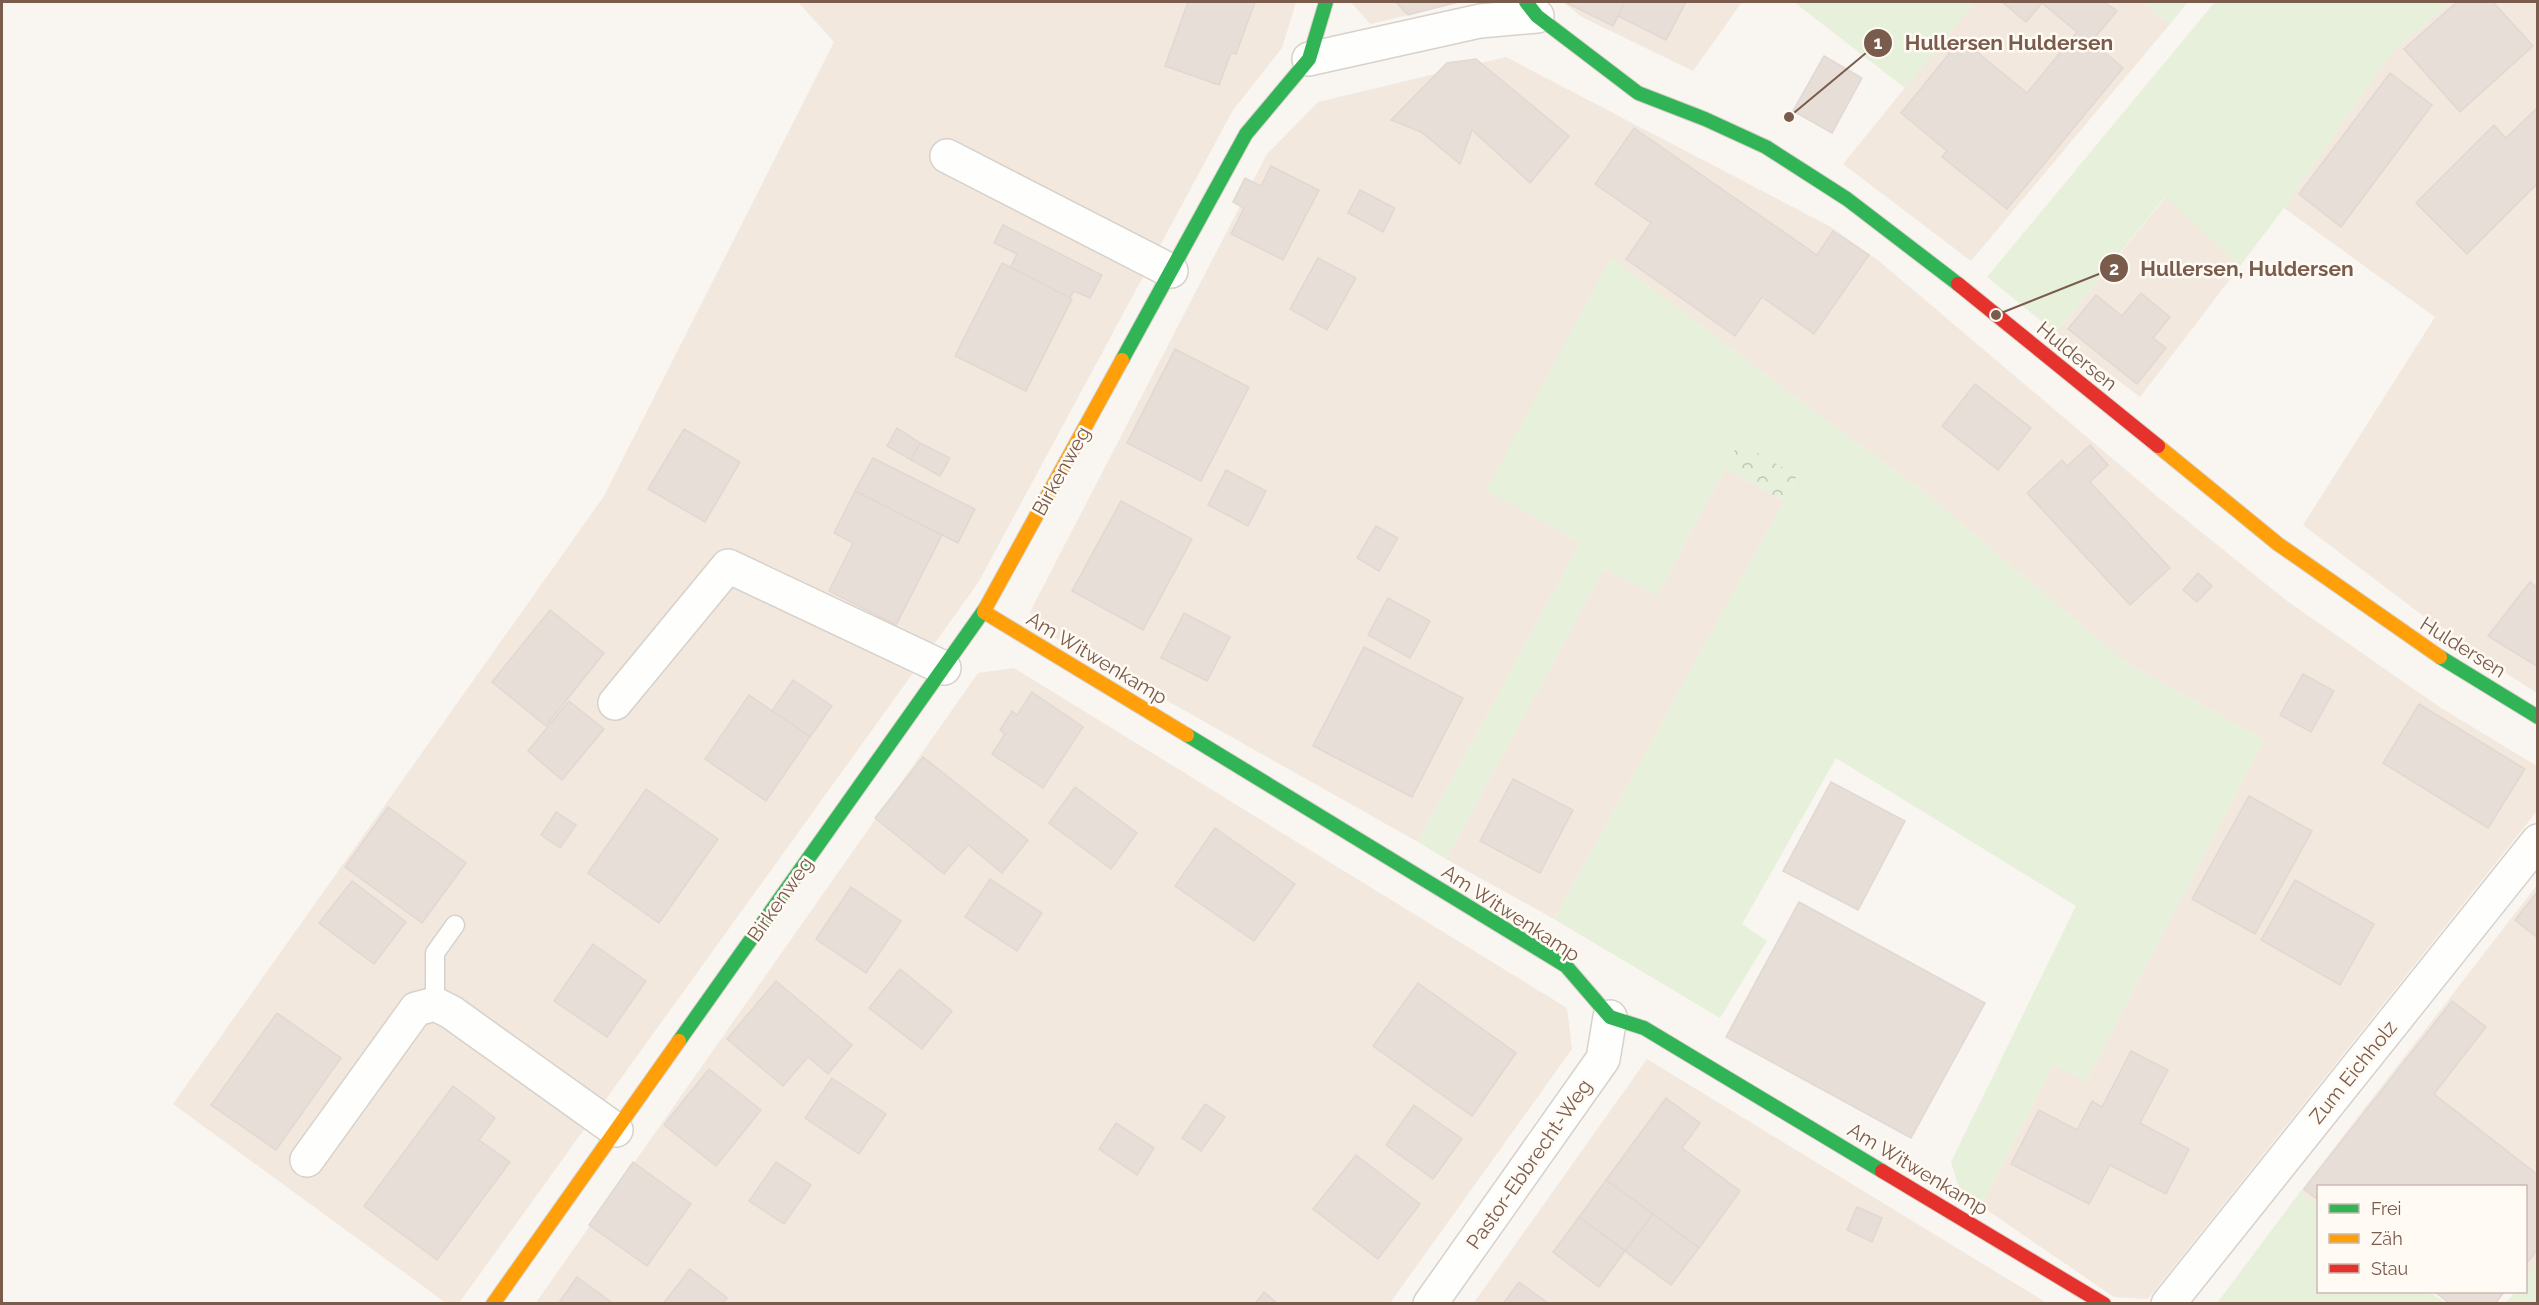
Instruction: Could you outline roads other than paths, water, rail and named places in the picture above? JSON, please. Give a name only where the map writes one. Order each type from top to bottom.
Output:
[{"type":"street","name":"Birkenweg","points":[[494,1304],[984,612],[1246,134],[1309,59],[1326,2]]},
{"type":"street","points":[[1309,59],[1532,9]]},
{"type":"street","name":"Huldersen","points":[[1532,9],[1638,93],[1705,119],[1766,147],[1847,199],[1964,288],[2278,544],[2420,645],[2538,717]]},
{"type":"street","points":[[947,156],[1171,271]]},
{"type":"street","points":[[615,703],[728,566],[944,668]]},
{"type":"street","name":"Am Witwenkamp","points":[[984,612],[1566,966],[1610,1017],[1644,1028],[2104,1304]]},
{"type":"street","name":"Zum Eichholz","points":[[2168,1304],[2538,841]]},
{"type":"street","points":[[307,1160],[416,1009],[435,1004],[451,1012],[616,1130]]},
{"type":"street","name":"Pastor-Ebbrecht-Weg","points":[[1430,1304],[1603,1059],[1610,1017]]},
{"type":"lane","points":[[435,1004],[435,953],[455,925]]},
{"type":"place","name":"Hullersen Huldersen","points":[[1789,117]]},
{"type":"place","name":"Hullersen, Huldersen","points":[[1996,315]]}]
